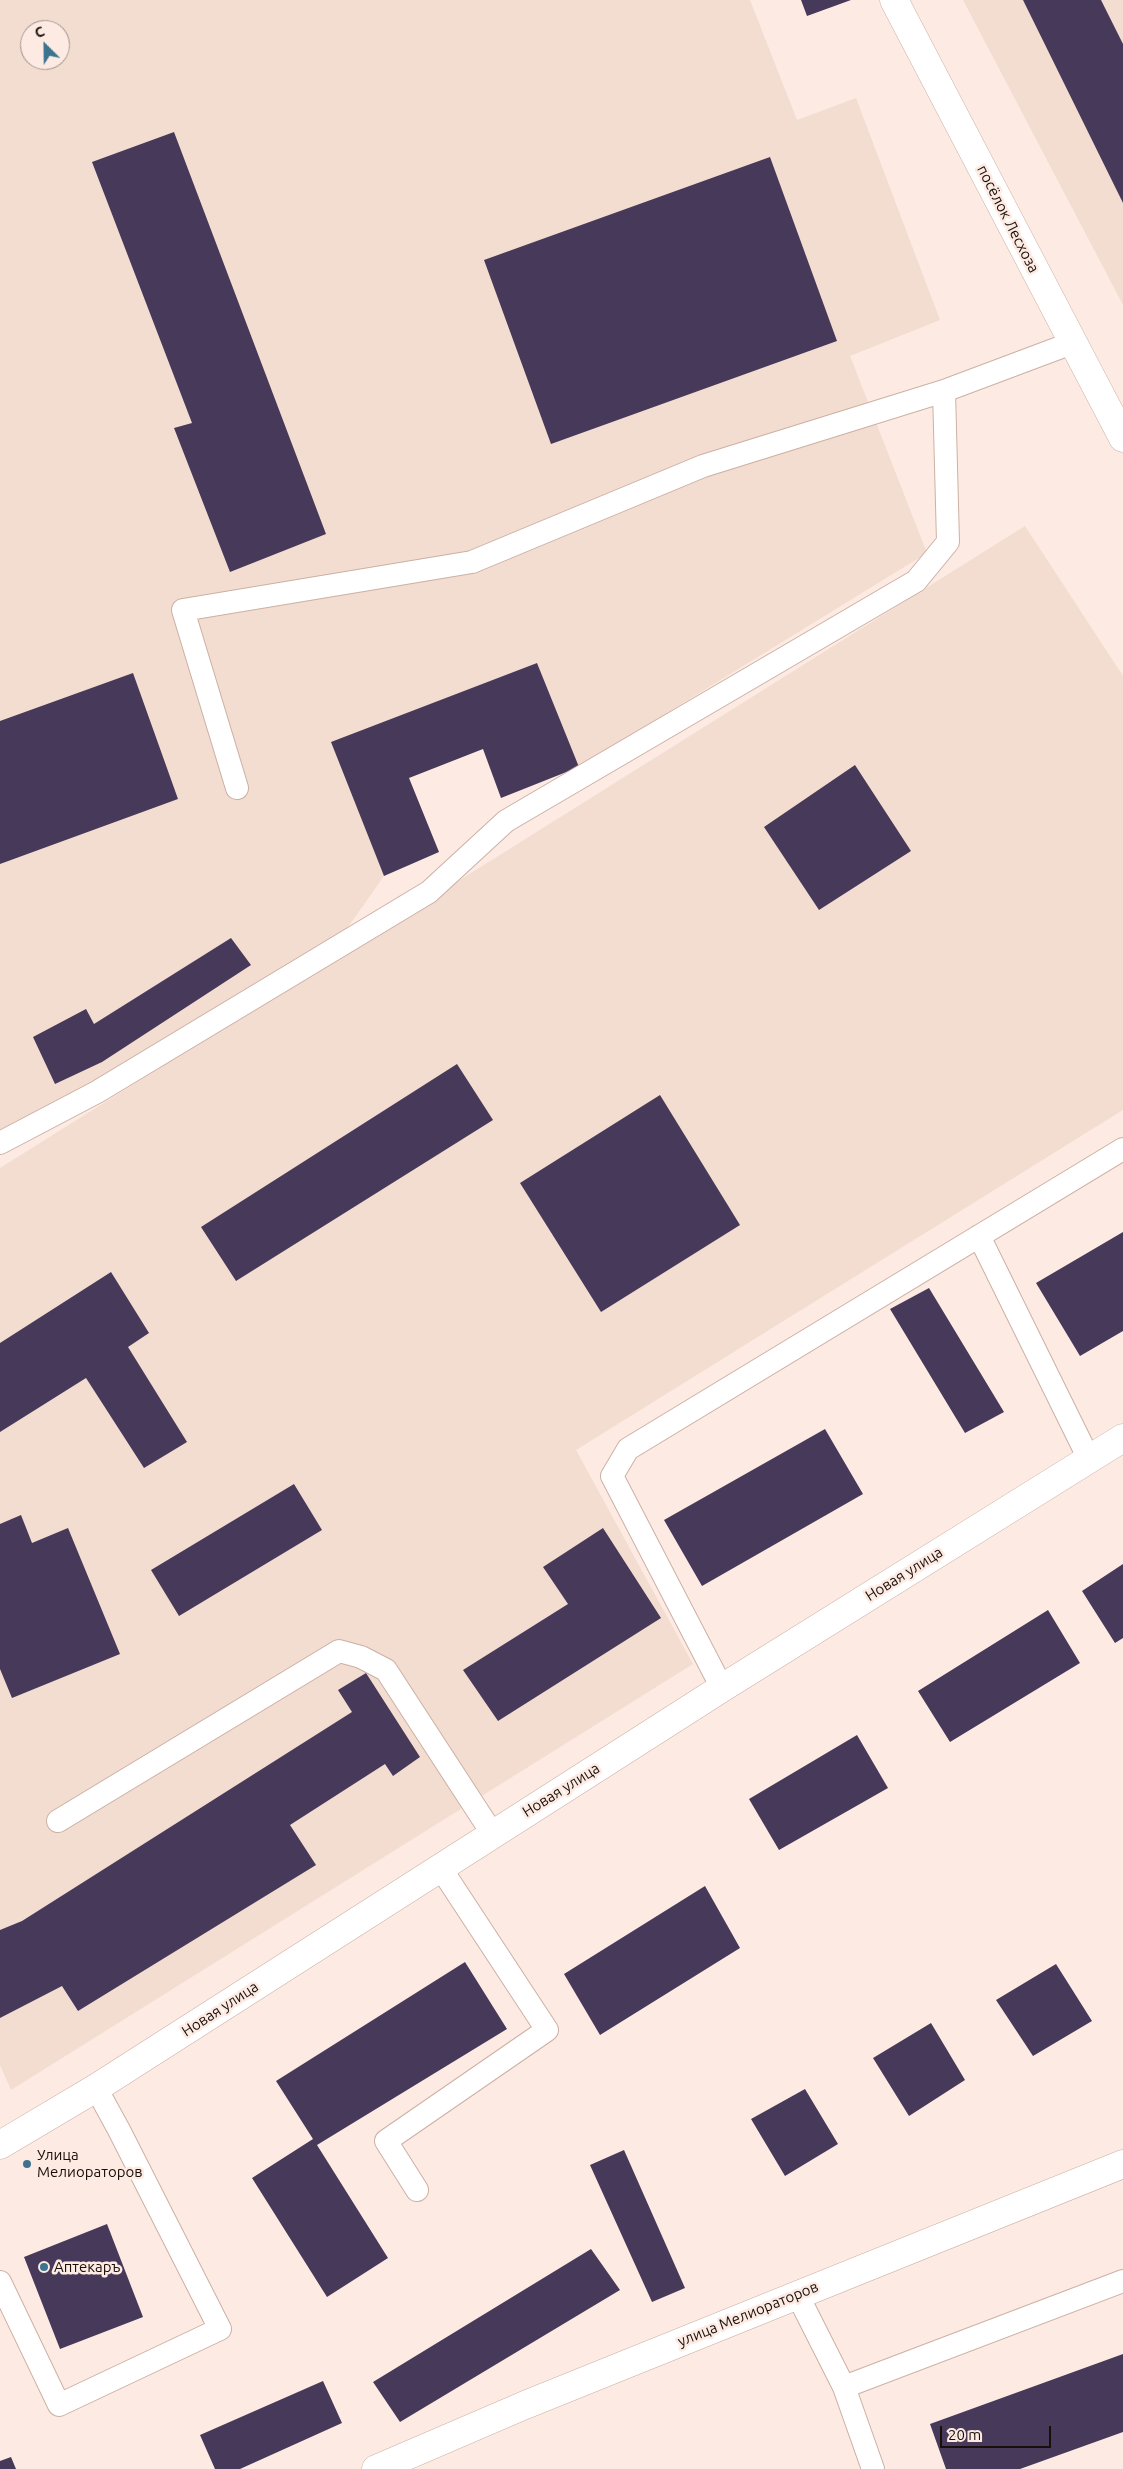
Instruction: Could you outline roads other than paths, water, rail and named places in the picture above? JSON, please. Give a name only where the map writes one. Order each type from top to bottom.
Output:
[{"type":"street","name":"посёлок Лесхоза","points":[[894,0],[1123,438]]},
{"type":"street","name":"Новая улица","points":[[0,2145],[96,2088],[492,1833],[1123,1438]]},
{"type":"street","name":"улица Мелиораторов","points":[[376,2469],[525,2405],[1123,2164]]},
{"type":"lane","points":[[237,788],[183,610],[472,562],[704,466],[944,390],[1072,343]]},
{"type":"lane","points":[[0,1143],[97,1092],[429,892],[506,821],[916,581],[948,542],[944,390]]},
{"type":"lane","points":[[722,1688],[612,1476],[628,1449],[1123,1149]]},
{"type":"lane","points":[[979,1236],[1089,1459]]},
{"type":"lane","points":[[58,1822],[339,1651],[361,1656],[386,1670],[492,1833]]},
{"type":"lane","points":[[417,2190],[386,2142],[547,2030],[440,1867]]},
{"type":"lane","points":[[0,2282],[59,2406],[220,2329],[96,2088]]},
{"type":"lane","points":[[844,2387],[1123,2281]]},
{"type":"lane","points":[[797,2294],[844,2387],[873,2469]]},
{"type":"place","name":"Улица Мелиораторов","points":[[27,2164]]},
{"type":"place","name":"Аптекаръ","points":[[44,2267]]}]
